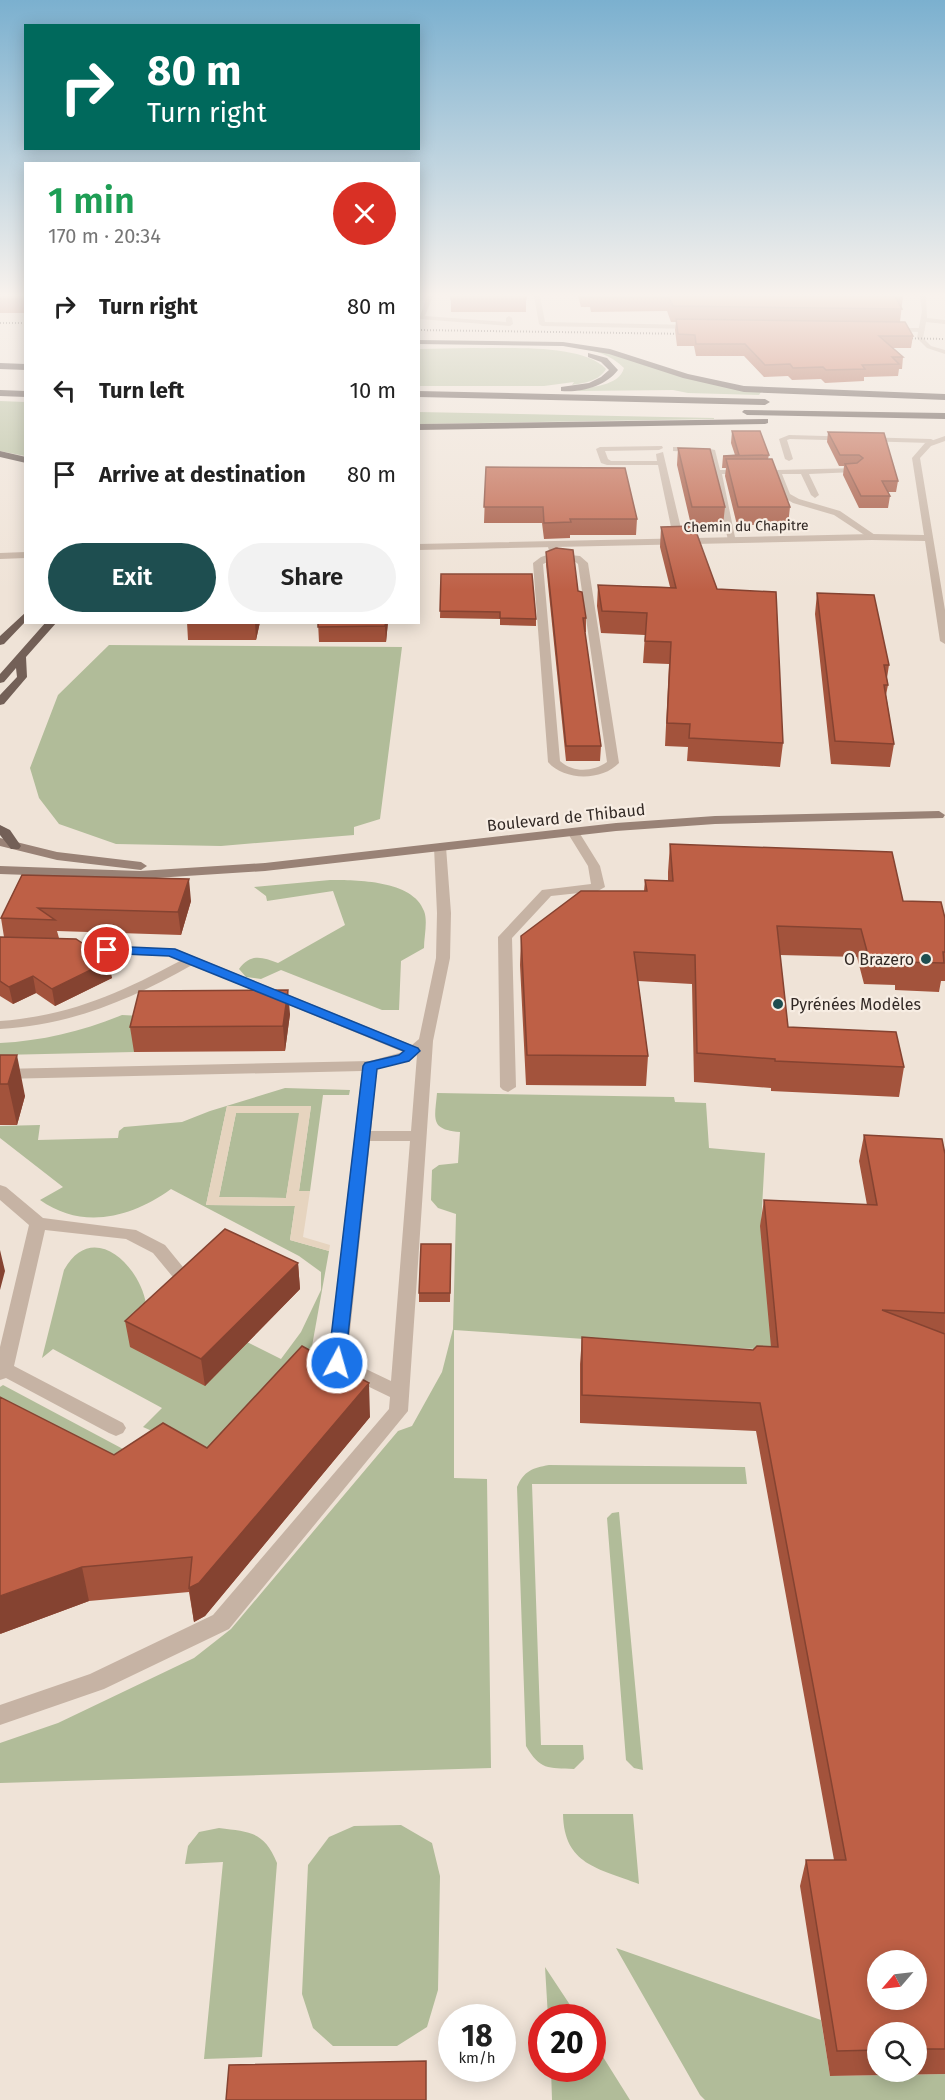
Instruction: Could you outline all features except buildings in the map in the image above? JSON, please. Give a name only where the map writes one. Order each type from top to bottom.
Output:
[{"type":"highway","points":[[420,394],[772,402]]},
{"type":"highway","points":[[452,395],[457,394]]},
{"type":"highway","points":[[870,394],[945,397]]},
{"type":"highway","points":[[829,403],[945,405]]},
{"type":"highway","points":[[641,410],[945,416]]},
{"type":"highway","points":[[420,427],[800,421],[945,422]]},
{"type":"highway","points":[[0,454],[24,460]]},
{"type":"main road","points":[[0,642],[24,617]]},
{"type":"main road","points":[[0,680],[50,624]]},
{"type":"main road","points":[[0,702],[21,677],[21,657]]},
{"type":"main road","points":[[0,829],[6,833],[15,846]]},
{"type":"street","points":[[789,459],[783,439],[789,437],[931,441],[945,438]]},
{"type":"street","points":[[931,441],[922,447],[916,458],[945,641]]},
{"type":"street","points":[[662,463],[610,463],[604,461],[600,449],[658,444],[680,542]]},
{"type":"street","points":[[676,449],[712,452],[733,540]]},
{"type":"street","points":[[765,472],[855,470]]},
{"type":"street","points":[[804,471],[816,495]]},
{"type":"street","points":[[718,472],[753,472]]},
{"type":"street","points":[[777,472],[786,495],[796,501],[837,513],[872,537]]},
{"type":"street","name":"Chemin du Chapitre","points":[[420,547],[872,537],[930,538]]},
{"type":"street","points":[[553,544],[555,556]]},
{"type":"street","points":[[0,556],[24,555]]},
{"type":"street","points":[[555,556],[577,558],[583,563],[613,763],[597,772],[567,771],[554,762],[538,563],[544,558],[555,556]]},
{"type":"street","name":"Boulevard de Thibaud","points":[[0,870],[141,875],[265,867],[573,832],[715,820],[943,814]]},
{"type":"street","points":[[508,1087],[505,937],[547,893],[598,887],[594,866],[573,832]]},
{"type":"street","name":"Boulevard de Thibaud","points":[[0,842],[57,856],[197,871]]},
{"type":"street","points":[[0,1715],[96,1682],[220,1622],[398,1412],[419,1136],[420,1046],[443,958],[444,913],[440,848]]},
{"type":"street","points":[[57,948],[171,952],[420,1046]]},
{"type":"street","points":[[0,1025],[27,1025],[82,1013],[133,993],[191,960]]},
{"type":"street","points":[[0,1074],[370,1066],[404,1058],[420,1046]]},
{"type":"street","points":[[370,1066],[337,1363],[400,1394]]},
{"type":"street","points":[[362,1136],[419,1136]]},
{"type":"street","points":[[0,1191],[38,1223],[130,1234],[159,1249],[178,1272]]},
{"type":"street","points":[[38,1223],[2,1371],[116,1428]]},
{"type":"green space","points":[[0,401],[24,402],[24,456],[0,451]]},
{"type":"green space","points":[[420,412],[714,418],[420,424]]},
{"type":"green space","points":[[109,645],[402,647],[380,819],[354,827],[354,835],[221,846],[116,844],[59,824],[39,798],[30,768],[58,695]]},
{"type":"green space","points":[[354,880],[396,888],[408,893],[418,901],[424,911],[426,924],[424,948],[401,961],[399,1010],[382,1010],[281,970],[261,979],[246,977],[239,969],[252,958],[267,959],[278,963],[345,925],[333,891],[267,901],[266,896],[254,887]]},
{"type":"green space","points":[[122,1015],[142,1016],[134,1052],[0,1055],[0,1043],[62,1034]]},
{"type":"green space","points":[[285,1088],[350,1090],[349,1095],[323,1095],[310,1191],[299,1191],[311,1106],[227,1106],[206,1205],[295,1206],[290,1240],[329,1251],[309,1363],[218,1469],[124,1474],[0,1409],[0,1387],[3,1385],[123,1449],[170,1439],[143,1427],[162,1408],[53,1349],[42,1358],[64,1270],[75,1255],[88,1248],[101,1248],[113,1253],[125,1263],[135,1275],[146,1304],[247,1342],[281,1359],[301,1332],[321,1290],[321,1272],[299,1256],[171,1189],[140,1207],[106,1217],[73,1215],[56,1209],[40,1200],[63,1187],[0,1138],[0,1126],[40,1125],[38,1140],[118,1138],[119,1131],[124,1127],[182,1122],[210,1111]]},
{"type":"green space","points":[[437,1093],[674,1097],[675,1102],[706,1103],[709,1148],[765,1153],[761,1226],[945,1357],[686,1346],[454,1330],[454,1478],[487,1479],[491,1768],[0,1783],[0,1743],[58,1723],[194,1658],[231,1629],[398,1431],[412,1426],[442,1372],[453,1329],[456,1214],[438,1208],[431,1200],[432,1170],[439,1165],[458,1163],[460,1132],[443,1129],[436,1121]]},
{"type":"green space","points":[[236,1113],[300,1113],[286,1198],[219,1197]]},
{"type":"green space","points":[[549,1465],[745,1467],[747,1484],[532,1484],[541,1745],[583,1745],[584,1759],[574,1769],[540,1764],[526,1746],[517,1487],[529,1471]]},
{"type":"green space","points":[[619,1512],[643,1770],[634,1768],[626,1760],[607,1518],[612,1513]]},
{"type":"green space","points":[[563,1814],[633,1814],[639,1884],[597,1868],[577,1854],[565,1831]]},
{"type":"green space","points":[[401,1825],[432,1843],[440,1876],[438,1990],[427,2027],[397,2046],[333,2046],[313,2028],[302,1994],[308,1865],[329,1837],[354,1826]]},
{"type":"green space","points":[[219,1828],[255,1835],[267,1845],[277,1863],[262,2057],[204,2059],[223,1862],[185,1864],[188,1846],[199,1832]]},
{"type":"green space","points":[[616,1948],[821,2020],[830,2076],[867,2075],[867,2082],[927,2082],[927,2074],[945,2074],[945,2100],[705,2100]]},
{"type":"green space","points":[[545,1967],[569,2004],[547,2004]]},
{"type":"green space","points":[[606,2062],[630,2100],[552,2100],[551,2082],[606,2082]]},
{"type":"shaded area","points":[[227,1106],[311,1106],[299,1191],[310,1191],[303,1237],[330,1245],[329,1251],[290,1240],[295,1206],[206,1205]],"holes":[[[236,1113],[299,1113],[286,1198],[219,1197]]]},
{"type":"place","name":"O Brazero","points":[[926,959]]},
{"type":"place","name":"Pyrénées Modèles","points":[[778,1004]]},
{"type":"route","points":[[107,950],[171,952],[414,1051],[404,1058],[370,1066],[337,1363]]}]
